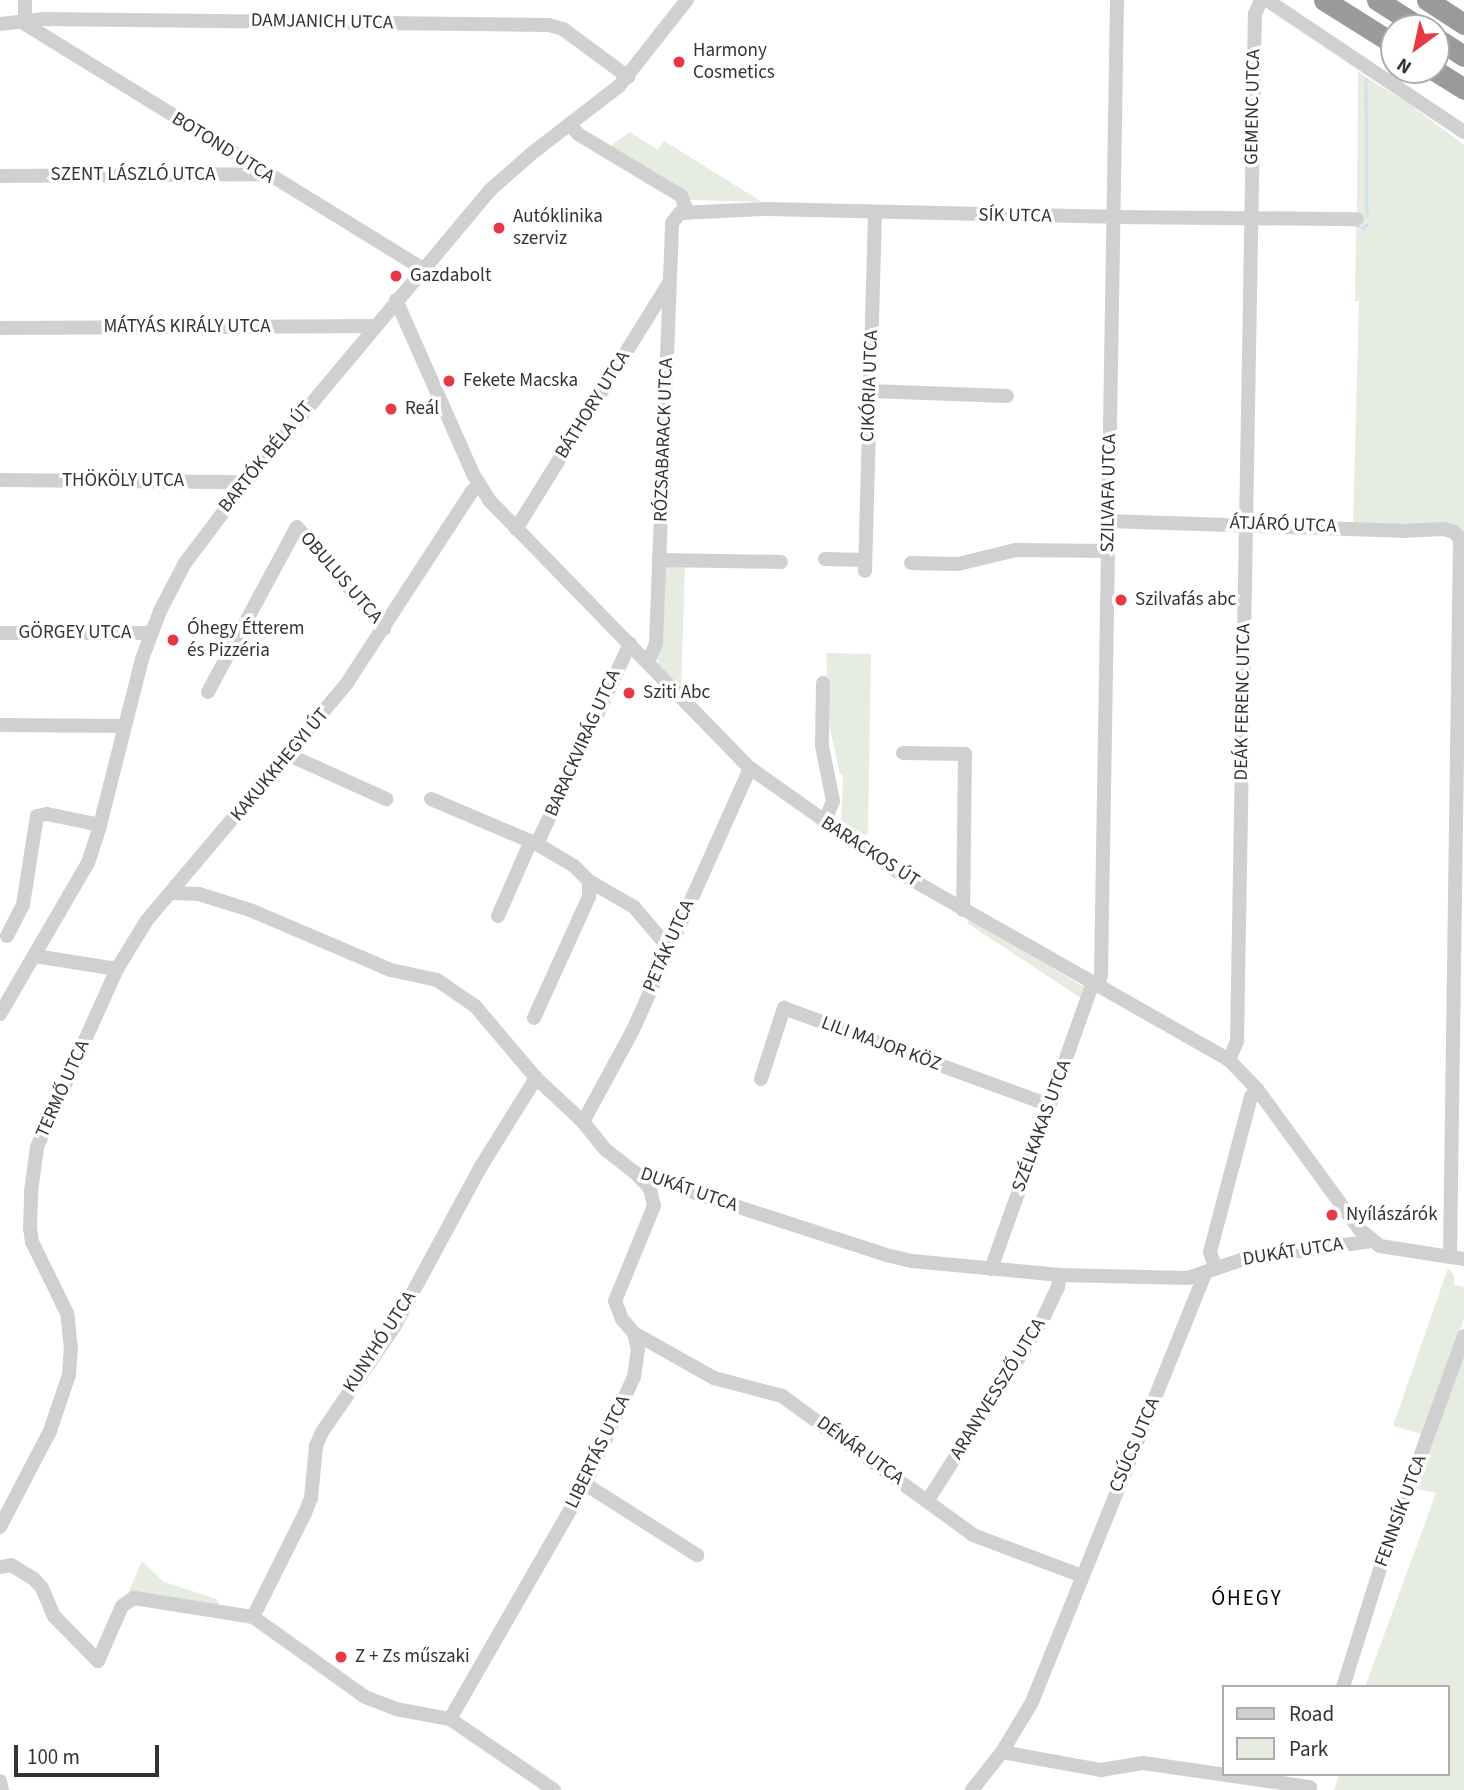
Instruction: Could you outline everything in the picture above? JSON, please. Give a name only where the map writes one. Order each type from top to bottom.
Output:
[{"type":"highway","points":[[1324,0],[1380,35]]},
{"type":"highway","points":[[1377,0],[1399,14]]},
{"type":"highway","points":[[1427,0],[1464,24]]},
{"type":"street","points":[[25,0],[25,24]]},
{"type":"street","name":"BARTÓK BÉLA ÚT","points":[[0,1013],[83,872],[100,825],[151,633],[185,563],[246,482],[489,191],[628,78],[687,0]]},
{"type":"street","name":"SZILVAFA UTCA","points":[[1095,984],[1102,961],[1117,0]]},
{"type":"street","name":"GEMENC UTCA","points":[[1251,216],[1255,14],[1261,0]]},
{"type":"street","points":[[1266,0],[1464,132]]},
{"type":"street","name":"DAMJANICH UTCA","points":[[0,24],[25,24],[44,19],[549,25],[563,29],[628,78]]},
{"type":"street","name":"BOTOND UTCA","points":[[25,24],[422,269]]},
{"type":"street","points":[[570,125],[578,134],[681,196],[681,215]]},
{"type":"street","name":"SZENT LÁSZLÓ UTCA","points":[[0,176],[265,174]]},
{"type":"street","name":"SÍK UTCA","points":[[681,215],[765,209],[874,213],[1357,219]]},
{"type":"street","name":"CIKÓRIA UTCA","points":[[825,559],[865,565],[874,213]]},
{"type":"street","name":"RÓZSABARACK UTCA","points":[[648,663],[656,643],[670,281],[681,215]]},
{"type":"street","name":"DEÁK FERENC UTCA","points":[[1228,1060],[1237,1041],[1251,216]]},
{"type":"street","name":"BÁTHORY UTCA","points":[[516,528],[670,281]]},
{"type":"street","name":"BARACKOS ÚT","points":[[396,300],[478,486],[750,768],[824,823],[893,869],[1228,1060],[1243,1072],[1359,1229],[1372,1241]]},
{"type":"street","name":"MÁTYÁS KIRÁLY UTCA","points":[[0,327],[374,326]]},
{"type":"street","points":[[870,391],[1007,396]]},
{"type":"street","name":"THÖKÖLY UTCA","points":[[0,480],[246,482]]},
{"type":"street","name":"KAKUKKHEGYI ÚT","points":[[117,968],[135,935],[347,683],[472,491],[478,486]]},
{"type":"street","name":"ÁTJÁRÓ UTCA","points":[[1108,521],[1246,523],[1402,531],[1444,529],[1457,534],[1460,539],[1457,1258]]},
{"type":"street","name":"OBULUS UTCA","points":[[208,692],[297,527],[384,629]]},
{"type":"street","points":[[911,563],[958,564],[1016,550],[1108,551]]},
{"type":"street","points":[[659,560],[781,562]]},
{"type":"street","name":"GÖRGEY UTCA","points":[[0,633],[151,633]]},
{"type":"street","name":"BARACKVIRÁG UTCA","points":[[498,916],[630,644]]},
{"type":"street","points":[[823,683],[822,746],[833,801],[824,823]]},
{"type":"street","points":[[0,725],[125,726]]},
{"type":"street","points":[[903,753],[965,754],[963,910]]},
{"type":"street","points":[[289,755],[386,799]]},
{"type":"street","name":"PETÁK UTCA","points":[[583,1122],[633,1030],[750,768]]},
{"type":"street","points":[[431,799],[534,843],[574,866],[589,881],[634,907],[668,947]]},
{"type":"street","points":[[7,936],[23,905],[37,816],[47,814],[100,825]]},
{"type":"street","points":[[534,1018],[589,897],[589,881]]},
{"type":"street","name":"DUKÁT UTCA","points":[[173,893],[199,894],[250,910],[391,970],[437,981],[475,1006],[513,1047],[536,1078],[583,1122],[606,1150],[637,1174],[886,1255],[912,1261],[1060,1275],[1188,1278],[1211,1269],[1303,1249],[1372,1241]]},
{"type":"street","points":[[35,956],[117,968]]},
{"type":"street","name":"TERMŐ UTCA","points":[[0,1527],[50,1431],[69,1375],[71,1349],[67,1314],[33,1242],[30,1228],[37,1147],[117,968]]},
{"type":"street","name":"SZÉLKAKAS UTCA","points":[[991,1269],[1095,984]]},
{"type":"street","name":"LILI MAJOR KÖZ","points":[[761,1079],[784,1008],[1049,1105]]},
{"type":"street","name":"KUNYHÓ UTCA","points":[[253,1617],[311,1498],[316,1446],[322,1432],[394,1326],[480,1168],[536,1078]]},
{"type":"street","name":"CSÚCS UTCA","points":[[972,1790],[1002,1752],[1032,1702],[1211,1269],[1210,1252],[1251,1097],[1257,1090]]},
{"type":"street","name":"LIBERTÁS UTCA","points":[[450,1719],[585,1484],[634,1377],[638,1350],[634,1333],[622,1319],[615,1301],[654,1206],[650,1188],[637,1174]]},
{"type":"street","points":[[1372,1241],[1388,1249],[1457,1258]]},
{"type":"street","name":"ARANYVESSZŐ UTCA","points":[[928,1500],[1042,1321],[1058,1287],[1060,1275]]},
{"type":"street","name":"DÉNÁR UTCA","points":[[634,1333],[714,1378],[782,1396],[928,1500],[972,1535],[1082,1576]]},
{"type":"street","name":"FENNSÍK UTCA","points":[[1344,1685],[1384,1556],[1464,1336]]},
{"type":"street","points":[[585,1484],[697,1555]]},
{"type":"street","points":[[0,1567],[11,1565],[33,1577],[42,1588],[54,1616],[97,1661],[122,1606],[134,1598],[253,1617],[365,1697],[396,1709],[450,1719],[554,1790]]},
{"type":"street","points":[[1002,1752],[1101,1770],[1143,1763],[1222,1773]]},
{"type":"street","points":[[1247,1776],[1311,1784]]},
{"type":"street","points":[[0,1781],[2,1790]]},
{"type":"green space","points":[[1358,72],[1409,104],[1464,145],[1464,535],[1353,525],[1359,301],[1355,301],[1356,229],[1363,230],[1357,211]]},
{"type":"green space","points":[[630,132],[658,150],[664,141],[762,202],[690,200],[609,147]]},
{"type":"green space","points":[[663,565],[685,567],[681,688],[658,664]]},
{"type":"green space","points":[[826,653],[871,654],[868,833],[861,837],[841,824],[843,776],[840,774],[830,728]]},
{"type":"green space","points":[[969,919],[1084,987],[1081,998],[967,923]]},
{"type":"green space","points":[[1448,1268],[1454,1275],[1454,1285],[1464,1287],[1464,1319],[1422,1434],[1393,1426]]},
{"type":"green space","points":[[1464,1349],[1464,1790],[1334,1790],[1338,1776],[1450,1776],[1450,1685],[1366,1685],[1436,1493],[1412,1488]]},
{"type":"green space","points":[[142,1561],[164,1582],[217,1599],[219,1605],[127,1596]]},
{"type":"waterway","points":[[1366,79],[1367,215]]},
{"type":"waterway","points":[[1355,225],[1363,228],[1367,225]]},
{"type":"place","name":"Harmony Cosmetics","points":[[679,62]]},
{"type":"place","name":"Autóklinika szerviz","points":[[499,228]]},
{"type":"place","name":"Gazdabolt","points":[[396,276]]},
{"type":"place","name":"Fekete Macska","points":[[449,381]]},
{"type":"place","name":"Reál","points":[[391,409]]},
{"type":"place","name":"Szilvafás abc","points":[[1121,600]]},
{"type":"place","name":"Óhegy Étterem és Pizzéria","points":[[173,640]]},
{"type":"place","name":"Sziti Abc","points":[[629,693]]},
{"type":"place","name":"Nyílászárók","points":[[1332,1215]]},
{"type":"place","name":"Z + Zs műszaki","points":[[341,1657]]},
{"type":"district","name":"ÓHEGY","points":[[1247,1598]]}]
